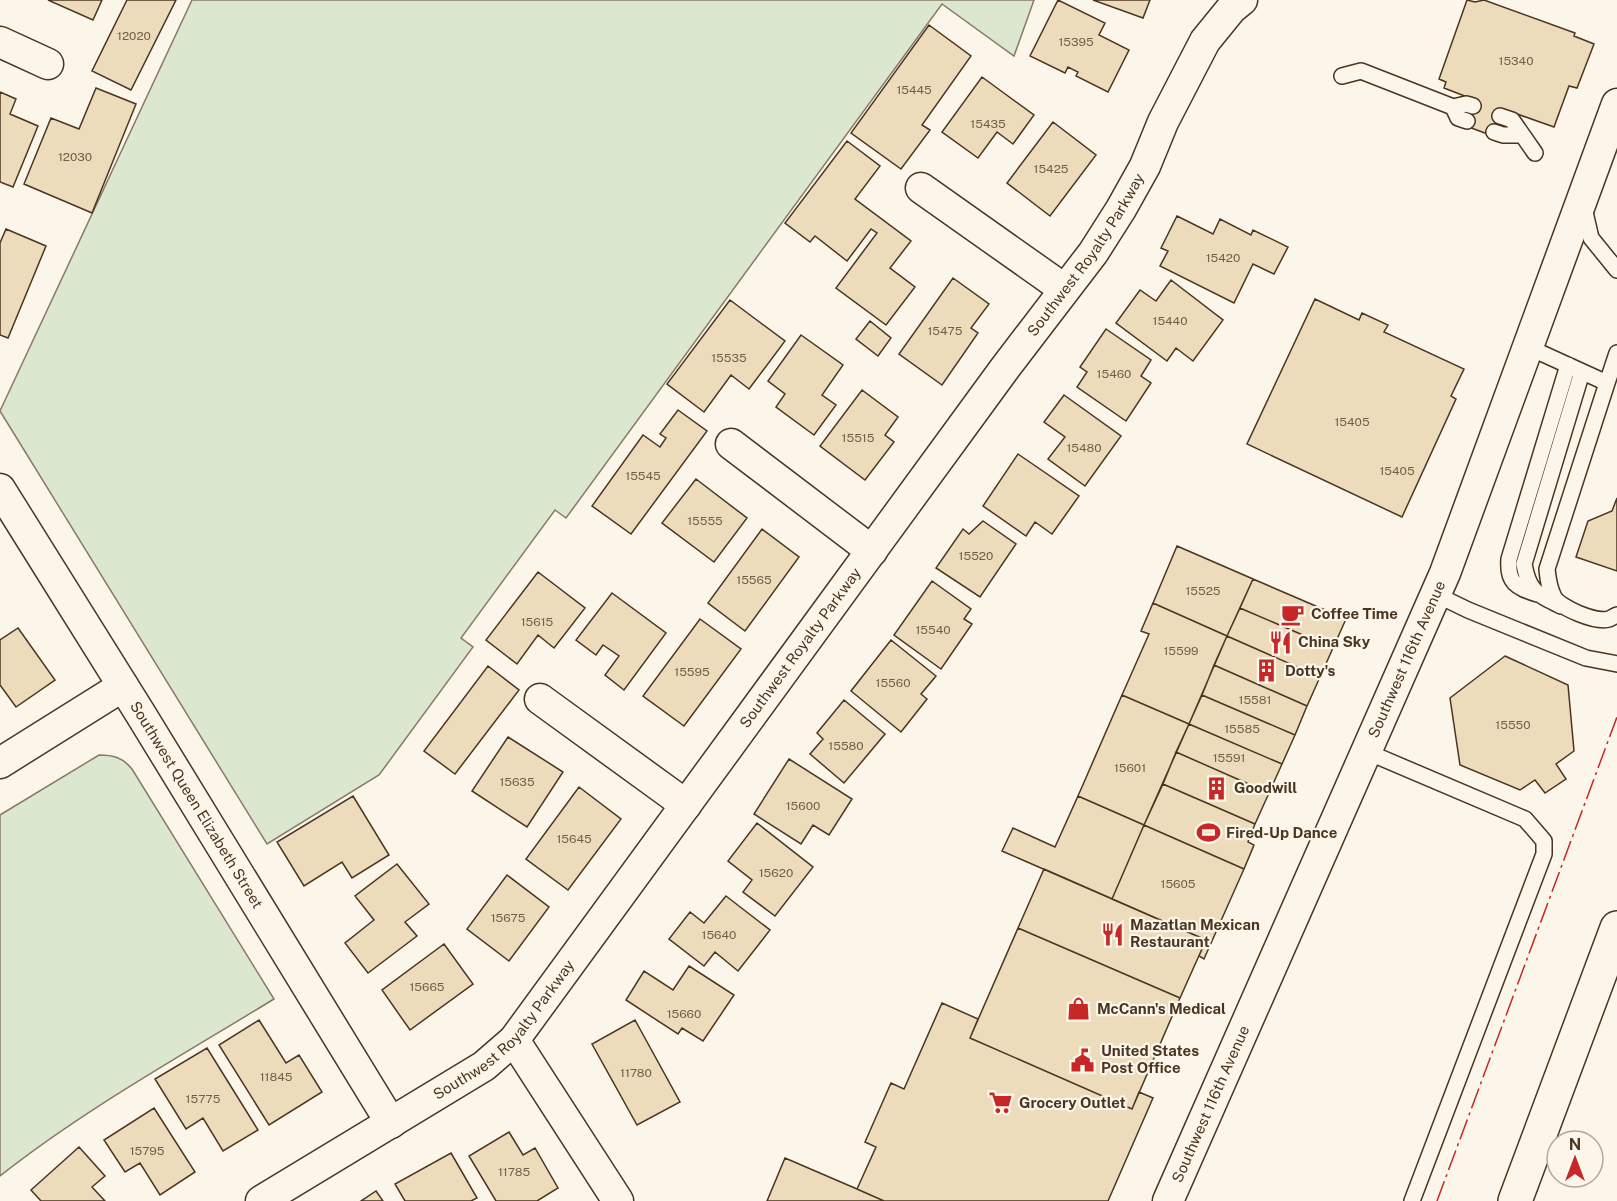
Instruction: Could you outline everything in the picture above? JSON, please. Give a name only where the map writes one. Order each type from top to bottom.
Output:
[{"type":"highway","points":[[1515,1201],[1617,928]]},
{"type":"street","name":"Southwest Royalty Parkway","points":[[261,1201],[484,1066],[514,1040],[1064,289],[1093,253],[1122,209],[1145,166],[1163,122],[1205,41],[1231,9],[1242,0]]},
{"type":"street","points":[[0,42],[48,64]]},
{"type":"street","name":"Southwest 116th Avenue","points":[[1168,1201],[1435,594],[1617,104]]},
{"type":"street","points":[[921,188],[1064,289]]},
{"type":"street","points":[[731,444],[872,551]]},
{"type":"street","name":"Southwest Queen Elizabeth Street","points":[[0,489],[391,1122]]},
{"type":"street","points":[[0,763],[123,686]]},
{"type":"street","points":[[540,699],[686,805]]},
{"type":"street","points":[[514,1040],[618,1201]]},
{"type":"lane","points":[[1342,76],[1361,71],[1453,107],[1466,104],[1473,106]]},
{"type":"lane","points":[[1453,107],[1458,118],[1467,121]]},
{"type":"lane","points":[[1500,116],[1512,120],[1534,153]]},
{"type":"lane","points":[[1494,132],[1503,135],[1522,135]]},
{"type":"lane","points":[[1582,199],[1591,238],[1617,270]]},
{"type":"lane","points":[[1528,347],[1607,383]]},
{"type":"lane","points":[[1563,607],[1554,598],[1549,586],[1547,569],[1617,353]]},
{"type":"lane","points":[[1575,369],[1509,559],[1508,571],[1520,589],[1563,607],[1594,618],[1608,620],[1617,615]]},
{"type":"lane","points":[[1435,594],[1468,610],[1586,658],[1617,664]]},
{"type":"lane","points":[[1365,751],[1525,819],[1544,841],[1544,854],[1412,1201]]},
{"type":"green space","points":[[192,0],[1034,0],[1014,56],[942,4],[566,518],[555,510],[461,638],[473,647],[379,775],[267,844],[0,411]]},
{"type":"green space","points":[[99,755],[117,757],[132,769],[274,999],[100,1106],[32,1151],[0,1176],[0,815]]},
{"type":"building","points":[[48,0],[102,0],[93,20]]},
{"type":"building","points":[[127,0],[176,0],[131,90],[92,71]]},
{"type":"building","points":[[1058,0],[1105,23],[1099,35],[1129,50],[1108,92],[1076,76],[1078,72],[1068,67],[1065,73],[1030,56]]},
{"type":"building","points":[[1093,0],[1150,0],[1143,18]]},
{"type":"building","points":[[1467,0],[1475,2],[1484,0],[1575,33],[1574,36],[1594,44],[1577,88],[1569,86],[1554,127],[1503,109],[1493,136],[1466,126],[1475,100],[1444,88],[1446,82],[1439,79]]},
{"type":"building","points":[[929,25],[971,56],[922,125],[930,130],[901,169],[851,133]]},
{"type":"building","points":[[982,77],[1034,115],[1013,144],[997,132],[978,158],[942,132]]},
{"type":"building","points":[[96,88],[136,104],[92,213],[24,184],[51,118],[79,129]]},
{"type":"building","points":[[0,92],[16,99],[10,114],[38,126],[13,187],[0,182]]},
{"type":"building","points":[[1053,122],[1096,155],[1050,216],[1007,183]]},
{"type":"building","points":[[847,141],[880,166],[855,199],[911,241],[890,268],[915,287],[886,325],[836,288],[877,233],[871,229],[847,261],[815,236],[810,242],[785,223]]},
{"type":"building","points":[[1177,216],[1213,234],[1220,219],[1251,235],[1253,230],[1288,247],[1274,274],[1253,264],[1234,303],[1160,266],[1168,251],[1161,248]]},
{"type":"building","points":[[6,229],[46,246],[8,338],[0,335],[0,243]]},
{"type":"building","points":[[953,278],[989,304],[971,328],[978,333],[942,385],[899,354]]},
{"type":"building","points":[[1171,280],[1223,320],[1193,361],[1176,348],[1167,361],[1116,323],[1140,290],[1156,301]]},
{"type":"building","points":[[1315,299],[1359,320],[1362,313],[1388,325],[1384,332],[1464,369],[1451,396],[1456,399],[1402,517],[1247,444]]},
{"type":"building","points":[[730,300],[785,341],[749,389],[731,375],[704,412],[667,384]]},
{"type":"building","points":[[870,321],[891,338],[878,356],[856,339]]},
{"type":"building","points":[[1106,329],[1151,360],[1141,376],[1151,383],[1126,421],[1077,387],[1087,372],[1080,367]]},
{"type":"building","points":[[801,335],[843,365],[822,395],[836,405],[814,435],[776,407],[785,394],[768,381]]},
{"type":"building","points":[[862,390],[898,417],[885,435],[894,442],[865,480],[820,446]]},
{"type":"building","points":[[1064,395],[1121,436],[1085,486],[1048,459],[1065,437],[1044,422]]},
{"type":"building","points":[[678,410],[707,431],[631,534],[592,506],[643,435],[660,447],[666,438],[660,434]]},
{"type":"building","points":[[1018,454],[1079,496],[1052,534],[1035,522],[1026,536],[983,506]]},
{"type":"building","points":[[696,479],[747,518],[714,562],[662,523]]},
{"type":"building","points":[[1617,498],[1617,571],[1576,557],[1588,521],[1612,511]]},
{"type":"building","points":[[983,521],[1016,544],[980,597],[936,568],[963,529],[969,534]]},
{"type":"building","points":[[762,529],[799,557],[745,631],[708,603]]},
{"type":"building","points":[[1177,546],[1253,579],[1227,636],[1153,603]]},
{"type":"building","points":[[538,572],[585,608],[554,648],[538,635],[517,664],[486,640]]},
{"type":"building","name":"Coffee Time","points":[[1253,579],[1346,619],[1333,648],[1240,608]]},
{"type":"building","points":[[932,581],[971,609],[964,619],[972,624],[941,669],[894,635]]},
{"type":"building","points":[[612,593],[666,633],[624,690],[605,675],[619,656],[603,645],[596,655],[576,640]]},
{"type":"building","points":[[1153,603],[1227,636],[1189,724],[1122,695],[1149,634],[1141,631]]},
{"type":"building","name":"China Sky","points":[[1240,608],[1333,648],[1320,677],[1227,636]]},
{"type":"building","points":[[700,619],[741,649],[684,726],[643,696]]},
{"type":"building","points":[[18,628],[55,680],[16,707],[0,685],[0,640]]},
{"type":"building","name":"Dotty's","points":[[1227,636],[1320,677],[1307,706],[1214,665]]},
{"type":"building","points":[[891,640],[936,676],[921,694],[927,699],[901,732],[851,691]]},
{"type":"building","points":[[1505,656],[1568,685],[1574,751],[1556,764],[1566,779],[1545,793],[1535,780],[1520,790],[1460,765],[1450,698]]},
{"type":"building","points":[[1214,665],[1307,706],[1295,735],[1202,695]]},
{"type":"building","points":[[488,666],[519,690],[455,774],[424,751]]},
{"type":"building","points":[[1122,695],[1189,724],[1144,825],[1078,796]]},
{"type":"building","points":[[1202,695],[1295,735],[1282,764],[1189,724]]},
{"type":"building","points":[[844,700],[885,734],[844,783],[810,754],[823,739],[817,733]]},
{"type":"building","points":[[1189,724],[1282,764],[1269,793],[1176,752]]},
{"type":"building","points":[[508,737],[563,772],[527,827],[472,791]]},
{"type":"building","name":"Goodwill","points":[[1176,752],[1269,793],[1255,824],[1163,784]]},
{"type":"building","points":[[789,759],[852,799],[829,835],[813,825],[801,844],[754,814]]},
{"type":"building","name":"Fired-Up Dance","points":[[1163,784],[1255,824],[1248,842],[1254,845],[1244,869],[1144,825]]},
{"type":"building","points":[[579,787],[621,819],[568,890],[526,859]]},
{"type":"building","points":[[353,796],[389,855],[352,878],[342,862],[304,886],[277,842]]},
{"type":"building","points":[[1078,796],[1144,825],[1112,899],[1002,851],[1013,828],[1055,847]]},
{"type":"building","points":[[757,823],[813,867],[775,916],[743,892],[752,880],[728,861]]},
{"type":"building","points":[[1144,825],[1244,869],[1204,959],[1199,956],[1206,940],[1112,899]]},
{"type":"building","points":[[397,864],[429,904],[405,922],[417,936],[368,973],[345,943],[374,920],[355,896]]},
{"type":"building","name":"Mazatlan Mexican Restaurant","points":[[1044,869],[1206,940],[1180,998],[1018,928]]},
{"type":"building","points":[[507,875],[549,907],[509,961],[467,929]]},
{"type":"building","points":[[726,896],[770,930],[738,971],[715,952],[704,966],[669,939],[690,912],[704,923]]},
{"type":"building","name":"McCann's Medical","points":[[1018,928],[1180,998],[1132,1109],[970,1038]]},
{"type":"building","points":[[444,944],[473,984],[410,1030],[382,990]]},
{"type":"building","points":[[689,966],[734,995],[703,1041],[682,1028],[678,1034],[626,1000],[644,971],[673,990]]},
{"type":"building","name":"Grocery Outlet","points":[[942,1003],[978,1019],[970,1038],[1132,1109],[1139,1092],[1153,1098],[1108,1201],[884,1201],[857,1189],[876,1147],[865,1142],[891,1083],[904,1089]]},
{"type":"building","points":[[259,1020],[286,1063],[299,1055],[322,1092],[269,1125],[219,1045]]},
{"type":"building","points":[[635,1020],[680,1102],[637,1125],[592,1044]]},
{"type":"building","points":[[207,1048],[258,1130],[223,1151],[203,1118],[186,1129],[155,1079]]},
{"type":"building","points":[[154,1108],[195,1172],[160,1195],[140,1163],[125,1172],[104,1140]]},
{"type":"building","points":[[509,1132],[523,1155],[535,1148],[558,1188],[537,1201],[496,1201],[469,1156]]},
{"type":"building","points":[[79,1147],[105,1176],[92,1187],[105,1201],[41,1201],[31,1190]]},
{"type":"building","points":[[451,1153],[477,1198],[471,1201],[405,1201],[395,1184]]},
{"type":"building","points":[[785,1158],[857,1189],[884,1201],[767,1201]]},
{"type":"building","points":[[376,1191],[383,1201],[361,1201]]},
{"type":"power","points":[[1437,1201],[1617,717]]},
{"type":"place","name":"Coffee Time","points":[[1293,614]]},
{"type":"place","name":"China Sky","points":[[1280,642]]},
{"type":"place","name":"Dotty's","points":[[1267,671]]},
{"type":"place","name":"Goodwill","points":[[1216,788]]},
{"type":"place","name":"Fired-Up Dance","points":[[1208,833]]},
{"type":"place","name":"Mazatlan Mexican Restaurant","points":[[1112,934]]},
{"type":"place","name":"McCann's Medical","points":[[1079,1009]]},
{"type":"place","name":"United States Post Office","points":[[1083,1060]]},
{"type":"place","name":"Grocery Outlet","points":[[1001,1103]]}]
